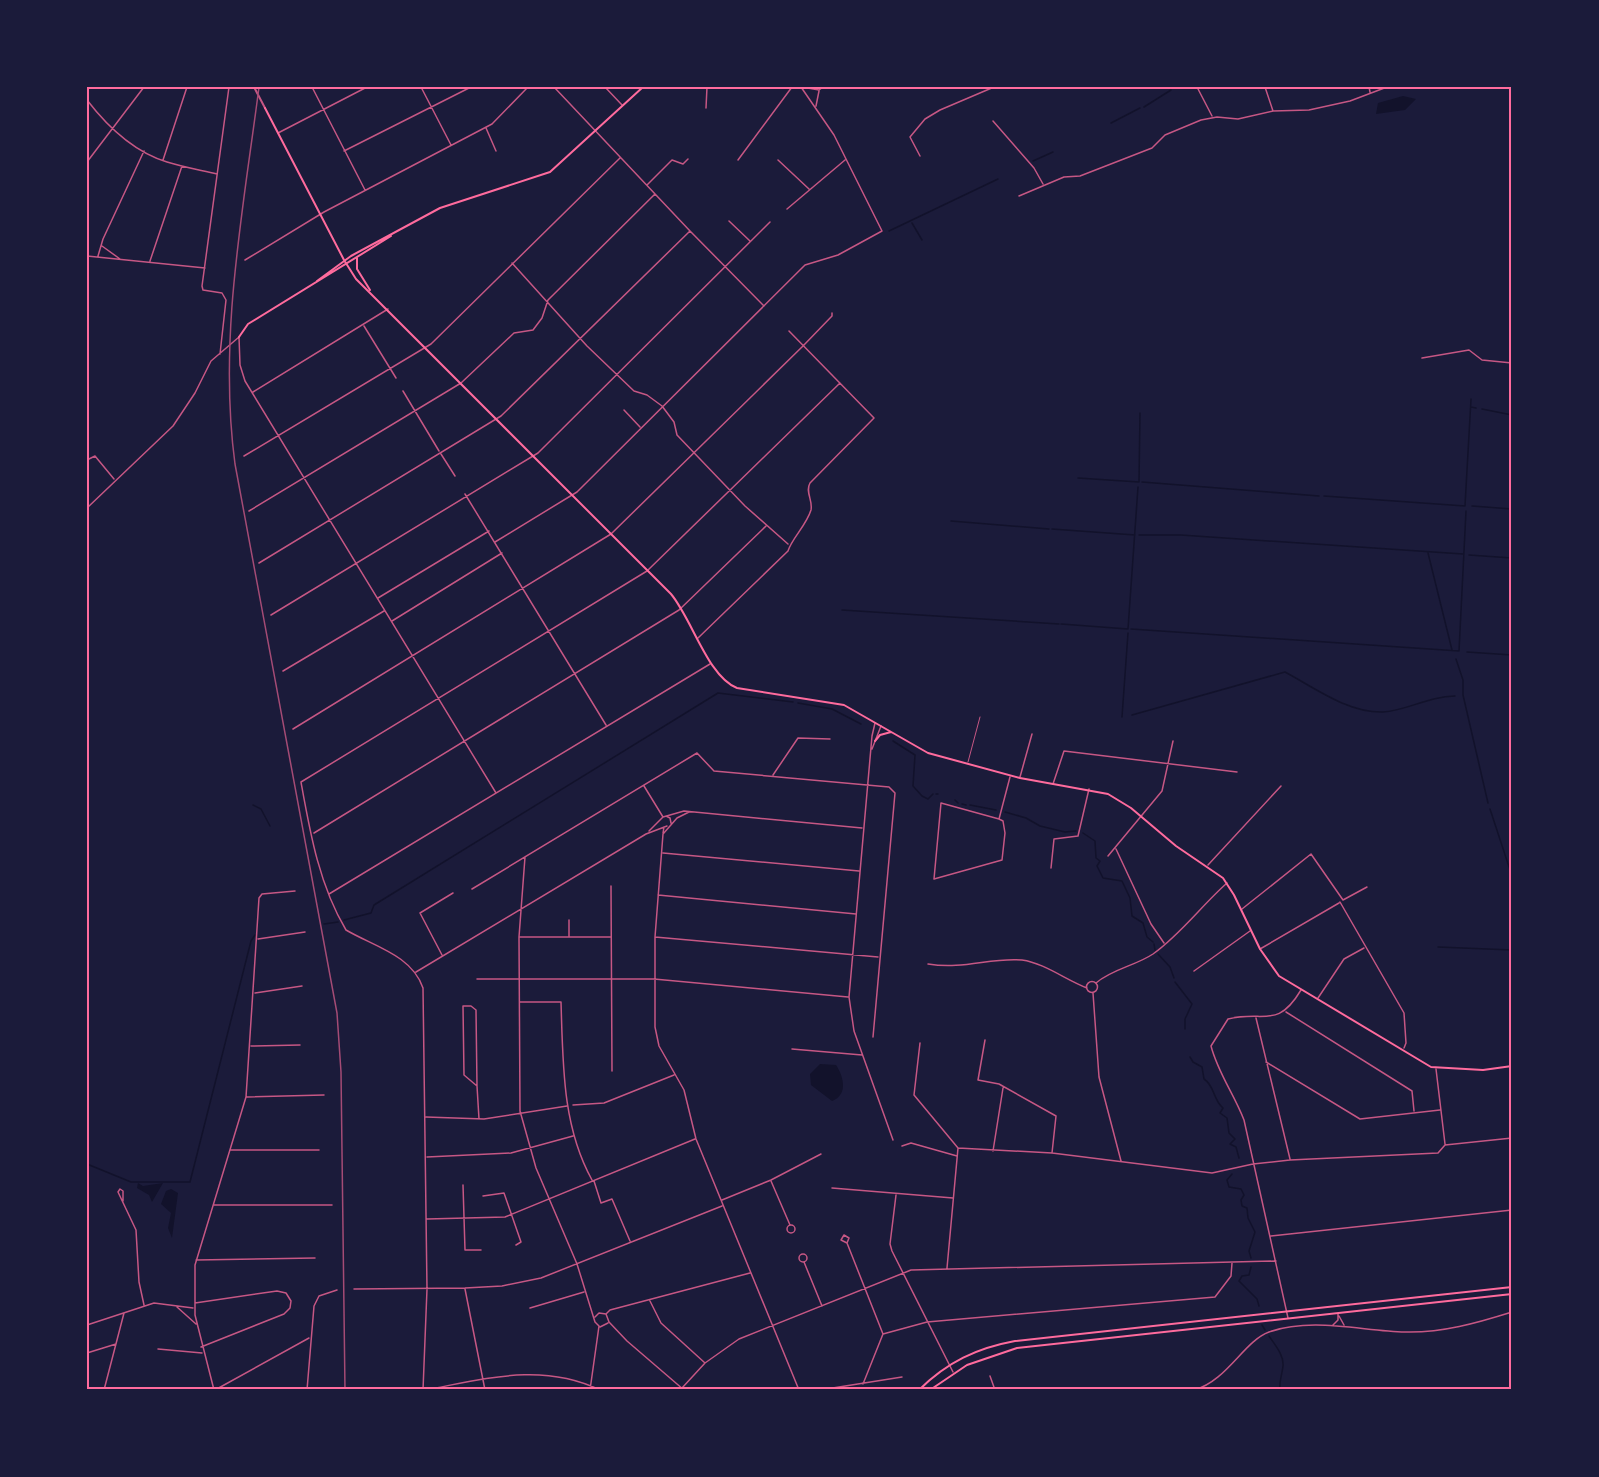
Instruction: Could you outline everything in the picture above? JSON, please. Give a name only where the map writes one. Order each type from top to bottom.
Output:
[{"type":"main road","points":[[317,282],[344,260],[447,205],[546,174],[562,164],[643,87]]},
{"type":"main road","points":[[265,108],[346,265],[682,608],[721,679],[737,688],[831,702],[852,709],[928,753],[1010,776],[1089,789],[1119,799],[1176,846],[1208,865],[1227,883],[1260,949],[1279,976],[1402,1051],[1436,1068],[1493,1070],[1512,1066]]},
{"type":"main road","points":[[239,337],[248,324],[396,233]]},
{"type":"main road","points":[[357,258],[357,269],[372,293]]},
{"type":"main road","points":[[875,741],[880,735],[891,732]]},
{"type":"main road","points":[[919,1390],[948,1365],[975,1350],[995,1344],[1512,1287]]},
{"type":"main road","points":[[930,1390],[953,1372],[1002,1352],[1512,1294]]},
{"type":"main road","points":[[1338,1313],[1347,1304]]},
{"type":"main road","points":[[1050,1345],[1055,1336]]},
{"type":"street","points":[[87,162],[144,87]]},
{"type":"street","points":[[163,161],[188,87]]},
{"type":"street","points":[[220,354],[226,300],[220,293],[203,289],[229,87]]},
{"type":"street","points":[[254,87],[265,108]]},
{"type":"street","points":[[312,87],[365,190]]},
{"type":"street","points":[[278,133],[367,87]]},
{"type":"street","points":[[421,87],[452,146]]},
{"type":"street","points":[[344,151],[471,87]]},
{"type":"street","points":[[245,260],[320,214],[485,128],[528,87]]},
{"type":"street","points":[[554,87],[690,231],[765,306]]},
{"type":"street","points":[[605,87],[623,105]]},
{"type":"street","points":[[706,108],[707,87]]},
{"type":"street","points":[[738,160],[792,87]]},
{"type":"street","points":[[802,87],[819,90]]},
{"type":"street","points":[[495,542],[572,495],[805,265],[838,255],[882,231],[846,160],[802,87]]},
{"type":"street","points":[[816,108],[819,90],[823,87]]},
{"type":"street","points":[[920,156],[910,137],[925,119],[940,110],[994,87]]},
{"type":"street","points":[[1197,87],[1212,117]]},
{"type":"street","points":[[1265,87],[1273,111]]},
{"type":"street","points":[[1369,87],[1371,93]]},
{"type":"street","points":[[1019,195],[1064,177],[1080,176],[1152,148],[1165,135],[1212,117],[1238,119],[1273,111],[1309,110],[1350,101],[1387,87]]},
{"type":"street","points":[[87,100],[111,130],[163,161],[217,174]]},
{"type":"street","points":[[993,121],[1034,168],[1044,185]]},
{"type":"street","points":[[485,128],[496,151]]},
{"type":"street","points":[[97,258],[145,150]]},
{"type":"street","points":[[244,456],[425,347],[620,158]]},
{"type":"street","points":[[647,186],[672,160],[683,164],[688,159]]},
{"type":"street","points":[[778,160],[810,190]]},
{"type":"street","points":[[787,209],[846,160]]},
{"type":"street","points":[[150,263],[182,165]]},
{"type":"street","points":[[249,511],[461,383],[514,333],[533,330],[542,318],[548,300],[655,194]]},
{"type":"street","points":[[729,221],[751,242]]},
{"type":"street","points":[[271,615],[533,456],[770,222]]},
{"type":"street","points":[[259,563],[497,419],[690,231]]},
{"type":"street","points":[[101,245],[120,260]]},
{"type":"street","points":[[87,256],[205,267]]},
{"type":"street","points":[[512,263],[634,391],[646,394],[662,406],[674,422],[677,435],[766,526],[771,527],[789,544]]},
{"type":"street","points":[[252,393],[364,326],[388,309]]},
{"type":"street","points":[[293,729],[611,534],[803,346],[832,316],[832,313]]},
{"type":"street","points":[[364,326],[396,378]]},
{"type":"street","points":[[698,638],[788,551],[789,544],[799,532],[811,508],[808,491],[810,483],[874,418],[789,331]]},
{"type":"street","points":[[87,508],[173,426],[195,393],[211,362],[239,337]]},
{"type":"street","points":[[239,337],[241,372],[252,393],[495,793]]},
{"type":"street","points":[[1422,358],[1469,350],[1482,360],[1512,363]]},
{"type":"street","points":[[600,1390],[553,1375],[531,1373],[424,1390],[427,1289],[423,988],[416,972],[395,955],[346,930],[319,872],[301,782],[647,571],[840,383]]},
{"type":"street","points":[[403,391],[455,476]]},
{"type":"street","points":[[624,410],[641,428]]},
{"type":"street","points":[[87,460],[95,456],[115,480]]},
{"type":"street","points":[[466,495],[607,726]]},
{"type":"street","points":[[313,833],[682,608],[766,526]]},
{"type":"street","points":[[377,598],[489,531]]},
{"type":"street","points":[[391,621],[502,553]]},
{"type":"street","points":[[283,671],[384,610]]},
{"type":"street","points":[[328,894],[712,663]]},
{"type":"street","points":[[876,723],[872,732],[872,750],[862,828],[849,997],[851,1020],[892,1140]]},
{"type":"street","points":[[872,750],[881,726]]},
{"type":"street","points":[[1020,778],[1032,734]]},
{"type":"street","points":[[772,776],[798,738],[830,739]]},
{"type":"street","points":[[1108,856],[1162,791],[1170,764],[1173,741]]},
{"type":"street","points":[[1052,784],[1064,751],[1237,772]]},
{"type":"street","points":[[472,889],[697,753],[714,771],[889,787],[895,793],[873,1037]]},
{"type":"street","points":[[999,819],[1010,776]]},
{"type":"street","points":[[644,785],[664,817],[670,818],[669,825],[663,834]]},
{"type":"street","points":[[1208,865],[1281,786]]},
{"type":"street","points":[[1051,868],[1054,839],[1078,836],[1089,789]]},
{"type":"street","points":[[941,803],[999,819],[1003,821],[1005,833],[1002,860],[933,879],[941,803]]},
{"type":"street","points":[[646,834],[664,817],[676,812],[862,828]]},
{"type":"street","points":[[416,972],[646,834],[669,825],[689,812]]},
{"type":"street","points":[[661,820],[664,826],[654,980],[655,1027],[659,1046],[687,1099],[696,1139],[799,1390]]},
{"type":"street","points":[[656,829],[663,834]]},
{"type":"street","points":[[1115,848],[1151,924],[1164,944]]},
{"type":"street","points":[[662,853],[860,871]]},
{"type":"street","points":[[1241,910],[1311,854],[1343,900]]},
{"type":"street","points":[[525,856],[518,980],[521,1114],[530,1149],[577,1264],[585,1292],[599,1326],[590,1390]]},
{"type":"street","points":[[1096,983],[1104,976],[1150,956],[1227,883]]},
{"type":"street","points":[[611,886],[612,1071]]},
{"type":"street","points":[[1260,949],[1367,887]]},
{"type":"street","points":[[295,891],[262,894],[259,898],[246,1097],[196,1260],[194,1308],[201,1347],[214,1390],[310,1338]]},
{"type":"street","points":[[442,956],[420,913],[453,893]]},
{"type":"street","points":[[658,895],[856,914]]},
{"type":"street","points":[[1340,902],[1404,1013],[1406,1043],[1402,1051]]},
{"type":"street","points":[[569,920],[569,937]]},
{"type":"street","points":[[1194,971],[1250,931]]},
{"type":"street","points":[[257,939],[305,932]]},
{"type":"street","points":[[519,937],[611,937]]},
{"type":"street","points":[[655,937],[880,958]]},
{"type":"street","points":[[1317,999],[1344,959],[1365,948]]},
{"type":"street","points":[[928,963],[955,967],[1011,959],[1025,960],[1087,988],[1093,993],[1099,1077],[1121,1161]]},
{"type":"street","points":[[477,979],[654,980],[849,997]]},
{"type":"street","points":[[1087,988],[1090,982],[1096,983]]},
{"type":"street","points":[[1093,993],[1097,989],[1096,983]]},
{"type":"street","points":[[254,994],[302,986]]},
{"type":"street","points":[[1288,1318],[1244,1120],[1237,1100],[1217,1070],[1211,1046],[1228,1019],[1240,1016],[1256,1018],[1286,1011],[1301,990]]},
{"type":"street","points":[[519,1002],[561,1002],[563,1066],[573,1136],[602,1203],[612,1199],[631,1242]]},
{"type":"street","points":[[477,1086],[464,1075],[463,1006],[471,1006],[476,1010],[479,1119]]},
{"type":"street","points":[[1286,1011],[1412,1091],[1414,1113]]},
{"type":"street","points":[[1256,1018],[1290,1160]]},
{"type":"street","points":[[985,1041],[978,1080],[1003,1087],[1056,1116],[1052,1154]]},
{"type":"street","points":[[921,1043],[914,1095],[958,1148],[947,1269]]},
{"type":"street","points":[[251,1046],[300,1045]]},
{"type":"street","points":[[792,1048],[862,1055]]},
{"type":"street","points":[[1266,1062],[1360,1119],[1440,1110]]},
{"type":"street","points":[[1436,1068],[1445,1145]]},
{"type":"street","points":[[573,1105],[604,1103],[675,1074]]},
{"type":"street","points":[[993,1151],[1003,1087]]},
{"type":"street","points":[[246,1097],[324,1095]]},
{"type":"street","points":[[426,1117],[479,1119],[567,1106]]},
{"type":"street","points":[[426,1157],[511,1153],[573,1136]]},
{"type":"street","points":[[958,1148],[1052,1154],[1212,1173],[1253,1164],[1290,1160],[1438,1153],[1445,1145],[1512,1138]]},
{"type":"street","points":[[426,1219],[497,1218],[512,1215],[696,1139]]},
{"type":"street","points":[[902,1146],[910,1143],[958,1156]]},
{"type":"street","points":[[230,1150],[320,1150]]},
{"type":"street","points":[[721,1200],[771,1180],[821,1154]]},
{"type":"street","points":[[771,1180],[789,1225]]},
{"type":"street","points":[[463,1185],[462,1219],[465,1250],[481,1250]]},
{"type":"street","points":[[832,1188],[953,1198]]},
{"type":"street","points":[[483,1196],[504,1193],[521,1242],[516,1245]]},
{"type":"street","points":[[896,1195],[890,1244],[902,1273],[953,1372]]},
{"type":"street","points":[[123,1201],[136,1230],[139,1281],[144,1305]]},
{"type":"street","points":[[213,1205],[332,1205]]},
{"type":"street","points":[[354,1289],[502,1286],[541,1278],[723,1205]]},
{"type":"street","points":[[1270,1236],[1512,1210]]},
{"type":"street","points":[[847,1243],[883,1334],[863,1384]]},
{"type":"street","points":[[196,1260],[315,1258]]},
{"type":"street","points":[[606,1314],[609,1322],[683,1389],[705,1364],[740,1339],[911,1270],[1276,1261]]},
{"type":"street","points":[[804,1262],[822,1306]]},
{"type":"street","points":[[883,1334],[927,1322],[1215,1297],[1231,1276],[1232,1262]]},
{"type":"street","points":[[606,1314],[610,1310],[751,1273]]},
{"type":"street","points":[[465,1288],[484,1390]]},
{"type":"street","points":[[308,1390],[314,1306],[319,1296],[337,1290]]},
{"type":"street","points":[[194,1303],[277,1291],[286,1293],[291,1301],[290,1308],[284,1314],[201,1347]]},
{"type":"street","points":[[530,1308],[585,1292]]},
{"type":"street","points":[[650,1300],[660,1323],[705,1364]]},
{"type":"street","points":[[87,1325],[156,1303],[194,1308]]},
{"type":"street","points":[[176,1306],[196,1324]]},
{"type":"street","points":[[104,1390],[123,1312]]},
{"type":"street","points":[[1194,1390],[1212,1382],[1268,1332],[1332,1326],[1380,1331],[1436,1331],[1469,1325],[1512,1312]]},
{"type":"street","points":[[595,1318],[599,1313],[606,1314]]},
{"type":"street","points":[[1332,1326],[1338,1320],[1338,1313]]},
{"type":"street","points":[[1338,1313],[1345,1326]]},
{"type":"street","points":[[599,1326],[604,1327],[609,1322]]},
{"type":"street","points":[[87,1353],[117,1344]]},
{"type":"street","points":[[158,1349],[203,1353]]},
{"type":"street","points":[[820,1390],[902,1377]]},
{"type":"street","points":[[990,1377],[995,1390]]},
{"type":"lane","points":[[968,764],[980,717]]},
{"type":"shaded area","points":[[1403,96],[1416,99],[1405,110],[1376,114],[1378,103]]},
{"type":"shaded area","points":[[820,1064],[836,1065],[841,1075],[842,1090],[840,1095],[832,1101],[811,1085],[810,1074]]},
{"type":"shaded area","points":[[138,1183],[143,1186],[163,1183],[152,1202],[149,1195],[137,1188]]},
{"type":"shaded area","points":[[171,1189],[178,1193],[172,1238],[168,1228],[171,1213],[161,1204],[166,1191]]},
{"type":"waterway","points":[[1144,107],[1171,90]]},
{"type":"waterway","points":[[1111,123],[1140,108]]},
{"type":"waterway","points":[[1033,161],[1053,152]]},
{"type":"waterway","points":[[889,231],[998,179]]},
{"type":"waterway","points":[[912,223],[922,240]]},
{"type":"waterway","points":[[1324,496],[1465,506],[1471,399]]},
{"type":"waterway","points":[[1471,407],[1476,408]]},
{"type":"waterway","points":[[1482,409],[1512,415]]},
{"type":"waterway","points":[[1078,478],[1139,482],[1140,413]]},
{"type":"waterway","points":[[1142,482],[1319,496]]},
{"type":"waterway","points":[[1061,624],[1128,629],[1138,487]]},
{"type":"waterway","points":[[1472,506],[1512,509]]},
{"type":"waterway","points":[[1131,629],[1459,651],[1466,511]]},
{"type":"waterway","points":[[951,521],[1049,529]]},
{"type":"waterway","points":[[1052,529],[1135,535]]},
{"type":"waterway","points":[[1139,535],[1181,535],[1463,554]]},
{"type":"waterway","points":[[1428,553],[1452,650]]},
{"type":"waterway","points":[[1469,555],[1512,558]]},
{"type":"waterway","points":[[842,610],[1059,624]]},
{"type":"waterway","points":[[1122,717],[1128,633]]},
{"type":"waterway","points":[[1467,652],[1512,655]]},
{"type":"waterway","points":[[1456,659],[1463,680],[1463,695],[1488,803]]},
{"type":"waterway","points":[[1132,715],[1285,672],[1345,704],[1370,711],[1392,711],[1436,698],[1455,696]]},
{"type":"waterway","points":[[344,920],[371,913],[374,905],[718,693],[793,702]]},
{"type":"waterway","points":[[798,703],[832,709],[861,724]]},
{"type":"waterway","points":[[893,741],[915,755],[913,786],[928,799],[933,794]]},
{"type":"waterway","points":[[955,800],[958,803]]},
{"type":"waterway","points":[[962,804],[966,805]]},
{"type":"waterway","points":[[253,805],[261,809],[270,826]]},
{"type":"waterway","points":[[970,805],[996,810]]},
{"type":"waterway","points":[[1490,809],[1512,876]]},
{"type":"waterway","points":[[1005,812],[1026,818],[1040,826],[1065,832],[1076,831]]},
{"type":"waterway","points":[[1083,833],[1095,841],[1096,858],[1100,861],[1097,866],[1103,878],[1122,881],[1130,898],[1132,916],[1143,923],[1147,937],[1153,942]]},
{"type":"waterway","points":[[324,924],[338,922]]},
{"type":"waterway","points":[[87,1164],[131,1182],[190,1182],[251,941],[255,935]]},
{"type":"waterway","points":[[1154,944],[1155,950]]},
{"type":"waterway","points":[[1438,947],[1512,950]]},
{"type":"waterway","points":[[1158,954],[1170,967],[1174,978]]},
{"type":"waterway","points":[[1175,982],[1192,1004],[1185,1019],[1185,1029]]},
{"type":"waterway","points":[[1190,1057],[1193,1062],[1202,1067],[1204,1079],[1223,1108],[1220,1113],[1227,1118],[1229,1133],[1235,1139],[1230,1144],[1236,1147],[1239,1158]]},
{"type":"waterway","points":[[1232,1174],[1227,1180],[1229,1187],[1241,1189],[1244,1195],[1241,1200],[1242,1206],[1247,1208],[1248,1218],[1255,1232],[1249,1251],[1251,1258]]},
{"type":"waterway","points":[[1251,1267],[1249,1275],[1242,1276],[1239,1281],[1257,1299],[1259,1306]]},
{"type":"waterway","points":[[1262,1325],[1265,1330]]},
{"type":"waterway","points":[[1269,1336],[1279,1350],[1283,1362],[1280,1390]]},
{"type":"railway","points":[[259,87],[235,275],[229,370],[230,417],[235,464],[337,1013],[341,1072],[345,1390]]}]
